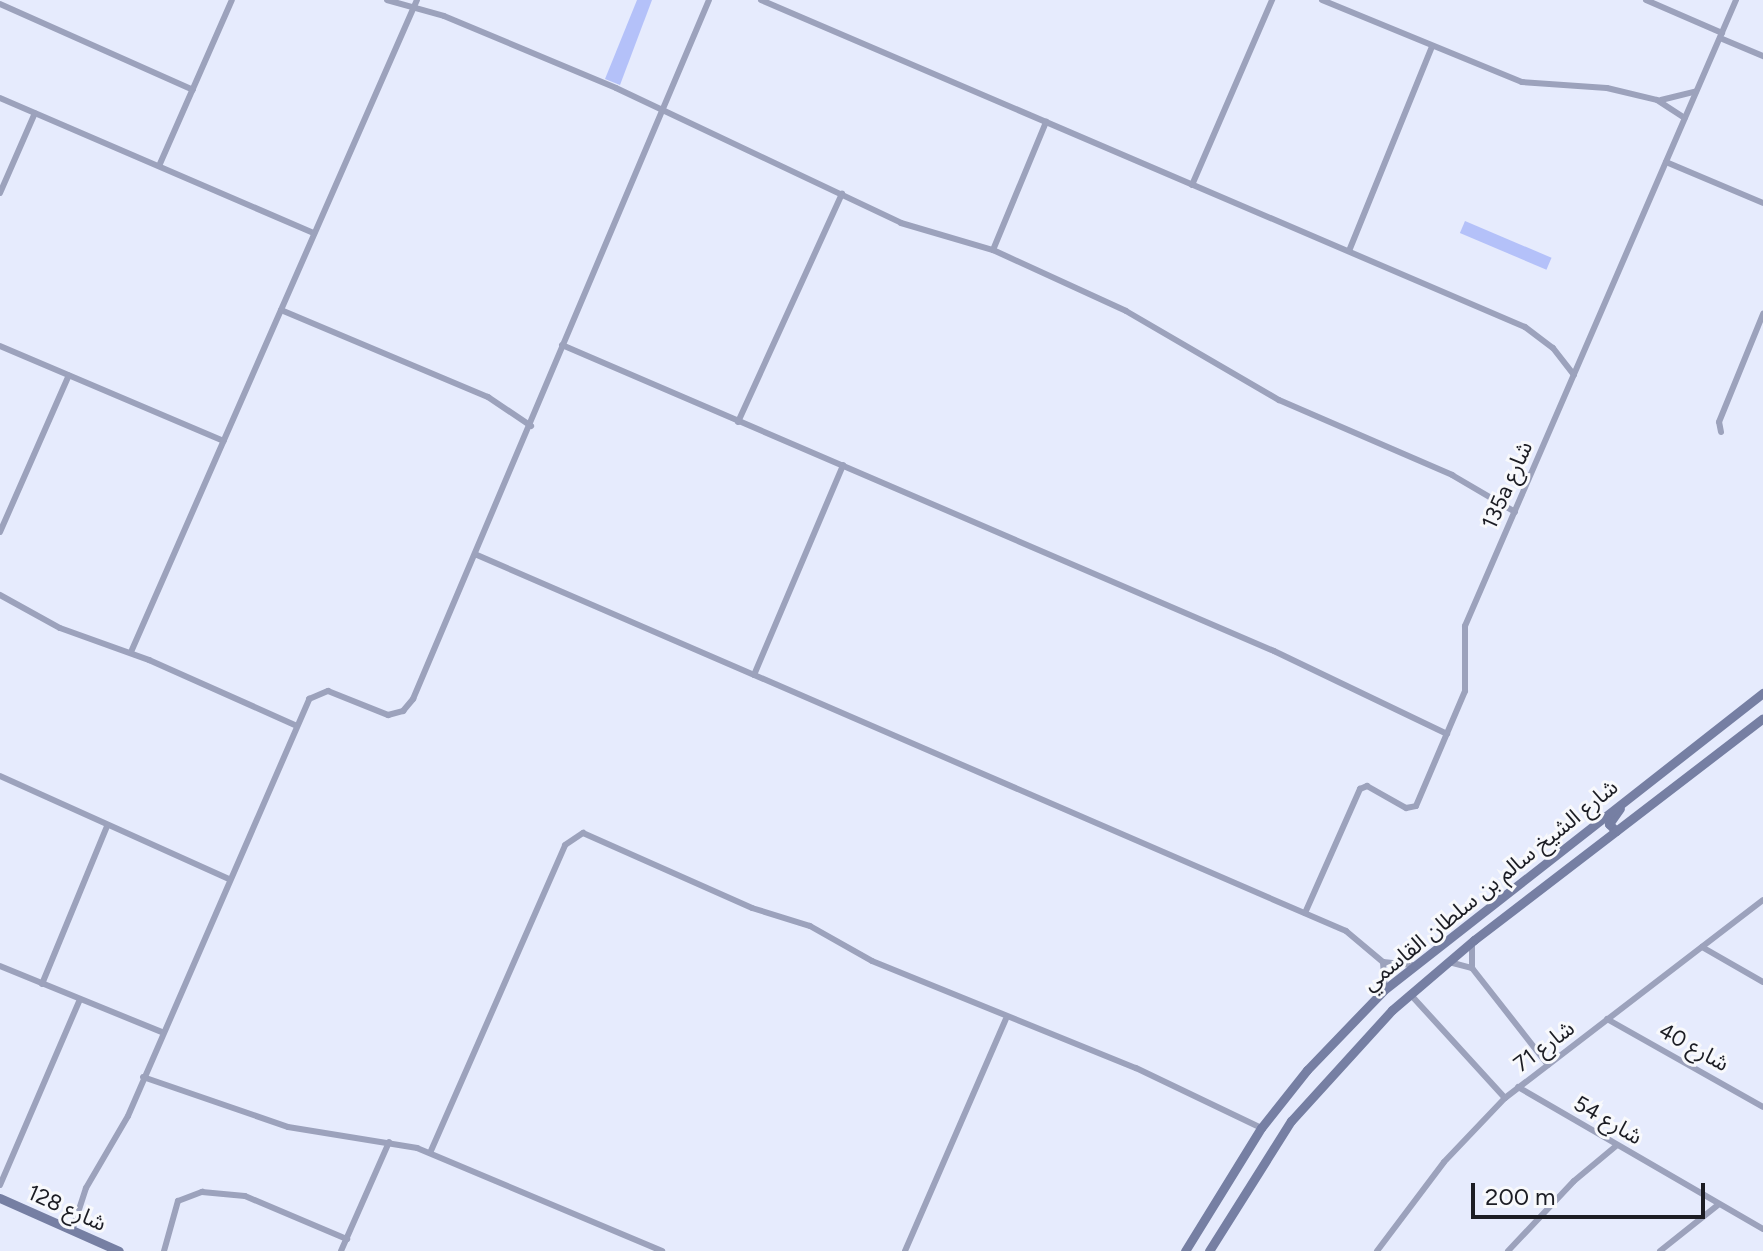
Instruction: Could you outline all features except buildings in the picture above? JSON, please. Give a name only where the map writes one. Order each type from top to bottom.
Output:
[{"type":"street","points":[[159,166],[232,0]]},
{"type":"street","points":[[387,0],[415,3],[663,110],[901,223],[993,250],[1126,311],[1279,400],[1452,475],[1515,512]]},
{"type":"street","points":[[72,1231],[86,1188],[143,1077],[309,699],[321,692],[388,715],[409,706],[477,555],[562,345],[709,0]]},
{"type":"street","points":[[761,0],[1525,327],[1553,348],[1574,375]]},
{"type":"street","points":[[1192,185],[1272,0]]},
{"type":"street","points":[[1322,0],[1522,82],[1607,88],[1657,100],[1685,118]]},
{"type":"street","points":[[1646,0],[1763,56]]},
{"type":"street","name":"135a شارع","points":[[1305,913],[1360,789],[1367,786],[1406,808],[1416,806],[1467,682],[1462,645],[1465,626],[1736,0]]},
{"type":"street","points":[[131,652],[415,3]]},
{"type":"street","points":[[0,4],[193,90]]},
{"type":"street","points":[[1349,251],[1432,47]]},
{"type":"street","points":[[1657,100],[1697,91]]},
{"type":"street","points":[[0,98],[314,233]]},
{"type":"street","points":[[0,193],[35,113]]},
{"type":"street","points":[[993,250],[1046,122]]},
{"type":"street","points":[[1666,162],[1763,203]]},
{"type":"street","points":[[738,422],[842,194]]},
{"type":"street","points":[[281,310],[488,397],[531,426]]},
{"type":"street","points":[[1721,432],[1719,422],[1763,314]]},
{"type":"street","points":[[562,345],[1274,651],[1447,734]]},
{"type":"street","points":[[0,346],[224,441]]},
{"type":"street","points":[[0,532],[69,375]]},
{"type":"street","points":[[754,675],[843,465]]},
{"type":"street","points":[[477,555],[1359,938],[1383,962],[1388,976],[1384,990]]},
{"type":"street","points":[[0,595],[60,628],[131,652],[297,726]]},
{"type":"street","name":"شارع الشيخ سالم بن سلطان القاسمي","points":[[1185,1251],[1261,1128],[1307,1070],[1384,990],[1412,965],[1763,693]]},
{"type":"street","name":"شارع الشيخ سالم بن سلطان القاسمي","points":[[1209,1251],[1291,1121],[1410,994],[1474,940],[1763,718]]},
{"type":"street","points":[[0,776],[229,879]]},
{"type":"street","points":[[1616,831],[1610,820],[1632,793]]},
{"type":"street","points":[[42,984],[107,826]]},
{"type":"street","points":[[430,1153],[565,845],[578,834],[752,908],[810,926],[872,961],[1006,1019],[1136,1068],[1261,1128]]},
{"type":"street","name":"شارع 71","points":[[1377,1251],[1444,1162],[1505,1098],[1763,900]]},
{"type":"street","points":[[1472,968],[1474,940]]},
{"type":"street","points":[[1702,947],[1763,982]]},
{"type":"street","points":[[1383,962],[1412,965]]},
{"type":"street","points":[[1446,962],[1472,968],[1548,1065]]},
{"type":"street","points":[[0,966],[162,1032]]},
{"type":"street","points":[[1410,994],[1505,1098]]},
{"type":"street","points":[[0,1185],[80,999]]},
{"type":"street","points":[[905,1251],[1006,1019]]},
{"type":"street","name":"شارع 40","points":[[1607,1019],[1763,1107]]},
{"type":"street","points":[[143,1077],[288,1127],[389,1142],[430,1153],[662,1251]]},
{"type":"street","name":"شارع 54","points":[[1518,1087],[1763,1229]]},
{"type":"street","points":[[341,1251],[389,1142]]},
{"type":"street","points":[[1508,1251],[1574,1181],[1616,1146]]},
{"type":"street","points":[[164,1251],[178,1201],[202,1192],[245,1196],[347,1239]]},
{"type":"street","name":"شارع 128","points":[[0,1198],[119,1251]]},
{"type":"street","points":[[1660,1251],[1719,1204]]},
{"type":"shaded area","points":[[637,0],[652,0],[620,85],[605,79]]},
{"type":"shaded area","points":[[1465,221],[1552,258],[1546,270],[1460,233]]}]
